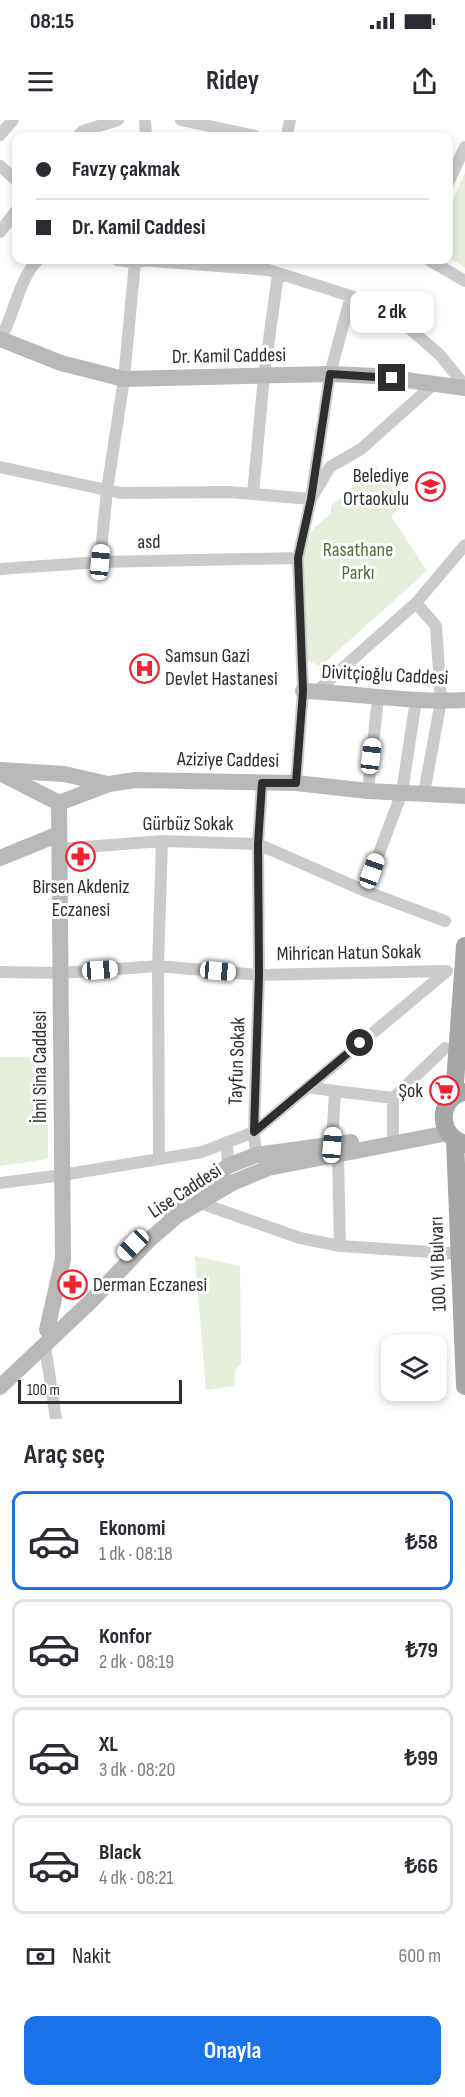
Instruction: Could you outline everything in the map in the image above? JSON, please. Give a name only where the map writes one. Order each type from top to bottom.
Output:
[{"type":"main road","name":"Dr. Kamil Caddesi","points":[[0,340],[61,363],[124,379],[330,374],[376,376],[465,388]]},
{"type":"main road","name":"Divitçioğlu Caddesi","points":[[310,691],[378,698],[465,700]]},
{"type":"main road","points":[[0,772],[64,774],[109,784]]},
{"type":"main road","points":[[0,772],[59,803]]},
{"type":"main road","name":"Aziziye Caddesi","points":[[59,803],[109,784],[135,780],[296,783],[368,791],[465,796]]},
{"type":"main road","name":"İbni Sina Caddesi","points":[[46,1338],[63,1259],[59,803]]},
{"type":"main road","points":[[0,858],[59,842]]},
{"type":"main road","points":[[453,1135],[446,1104],[459,1094],[465,946]]},
{"type":"main road","name":"Lise Caddesi","points":[[0,1387],[147,1231],[190,1194],[228,1167],[256,1155],[335,1150],[453,1135]]},
{"type":"main road","name":"Lise Caddesi","points":[[0,1375],[90,1302],[149,1240],[178,1215],[232,1184],[268,1168],[393,1136],[453,1135]]},
{"type":"main road","name":"100. Yıl Bulvarı","points":[[453,1135],[465,1386]]},
{"type":"street","points":[[0,135],[13,120]]},
{"type":"street","points":[[81,131],[118,120]]},
{"type":"street","points":[[181,120],[236,132]]},
{"type":"street","points":[[453,172],[465,147]]},
{"type":"street","points":[[0,165],[12,176]]},
{"type":"street","points":[[0,232],[12,217]]},
{"type":"street","points":[[0,340],[29,269],[34,264]]},
{"type":"street","points":[[100,562],[107,490],[124,379],[133,264]]},
{"type":"street","points":[[212,264],[272,268],[351,296],[410,329],[440,355],[465,388]]},
{"type":"street","points":[[436,264],[465,282]]},
{"type":"street","points":[[253,494],[272,268]]},
{"type":"street","points":[[296,783],[310,691],[298,558],[311,499],[330,374],[351,296]]},
{"type":"street","points":[[311,499],[330,467],[361,449],[435,383]]},
{"type":"street","points":[[0,467],[121,493],[229,492],[311,499]]},
{"type":"street","points":[[310,691],[416,603],[465,545]]},
{"type":"street","name":"asd","points":[[0,569],[100,562],[298,558]]},
{"type":"street","points":[[416,603],[436,626],[441,701],[424,793]]},
{"type":"street","points":[[368,791],[378,698]]},
{"type":"street","points":[[365,891],[402,792],[416,700]]},
{"type":"street","name":"Tayfun Sokak","points":[[0,1183],[202,1152],[254,1132],[259,975],[258,844],[262,783]]},
{"type":"street","points":[[159,1159],[158,966],[162,841]]},
{"type":"street","name":"Gürbüz Sokak","points":[[59,842],[162,841],[258,844],[365,891],[445,921]]},
{"type":"street","name":"Mihrican Hatun Sokak","points":[[0,972],[61,973],[158,966],[259,975],[447,971],[308,1087]]},
{"type":"street","points":[[393,1136],[393,1098],[445,1047]]},
{"type":"street","points":[[256,1155],[254,1132],[308,1087],[393,1098]]},
{"type":"street","points":[[335,1091],[335,1150],[340,1246]]},
{"type":"street","points":[[227,1142],[228,1167]]},
{"type":"street","points":[[200,1203],[300,1238],[340,1246],[460,1254]]},
{"type":"street","points":[[46,1338],[56,1419]]},
{"type":"green space","points":[[465,173],[465,268],[453,260],[453,200]]},
{"type":"green space","name":"Rasathane Parkı","points":[[377,467],[403,505],[391,516],[427,571],[321,666],[307,661],[304,555],[312,530],[331,513],[331,506]]},
{"type":"green space","points":[[0,1057],[48,1057],[48,1159],[0,1166]]},
{"type":"green space","points":[[195,1256],[240,1266],[241,1364],[235,1370],[234,1386],[206,1390]]},
{"type":"place","name":"Belediye Ortaokulu","points":[[430,487]]},
{"type":"place","name":"Samsun Gazi Devlet Hastanesi","points":[[144,668]]},
{"type":"place","name":"Birsen Akdeniz Eczanesi","points":[[81,857]]},
{"type":"place","name":"Şok","points":[[444,1091]]},
{"type":"place","name":"Derman Eczanesi","points":[[72,1285]]},
{"type":"route","points":[[360,1043],[254,1132],[259,975],[258,844],[262,783],[296,783],[303,691],[298,558],[311,499],[330,374],[392,378]]}]
